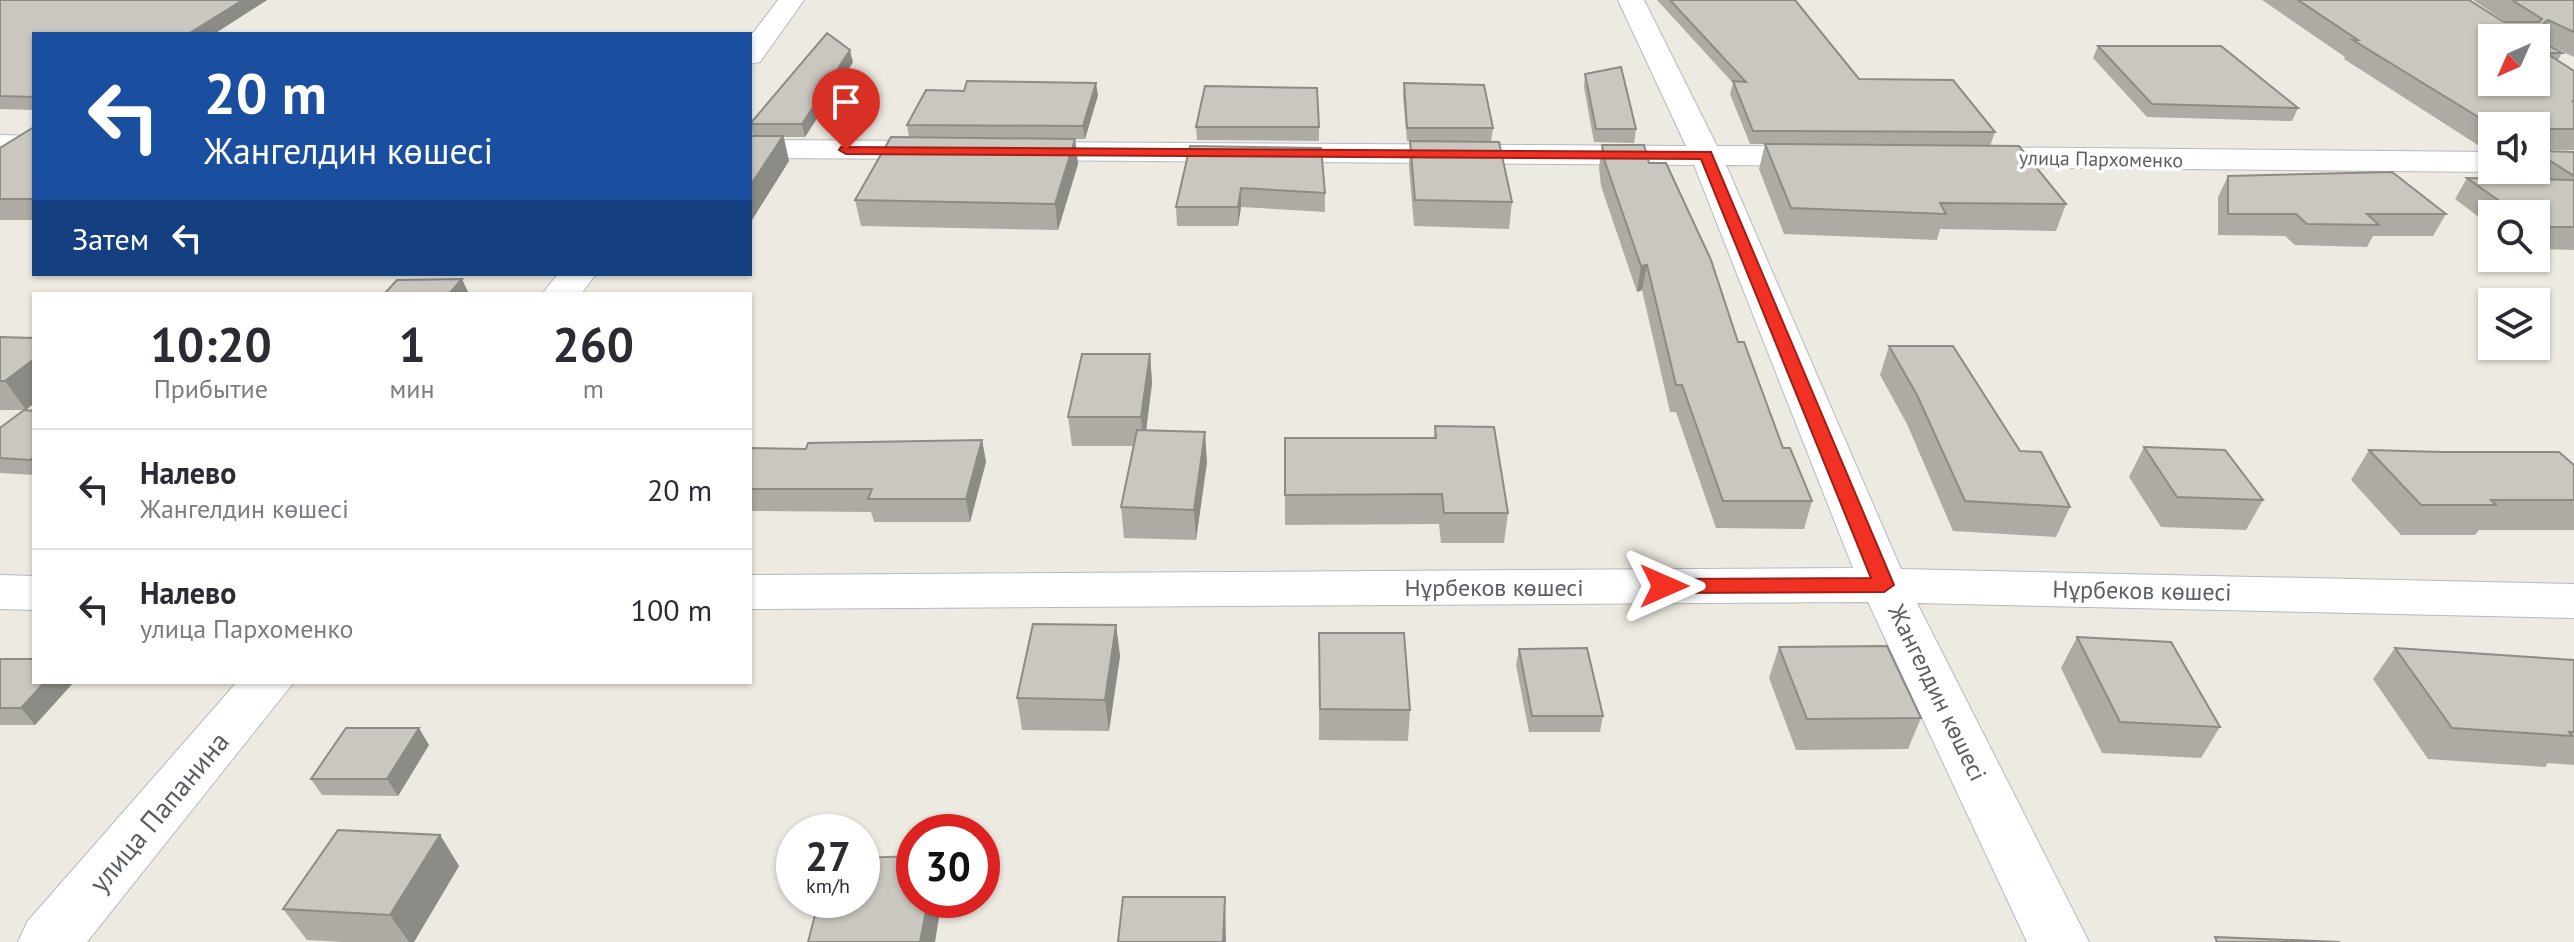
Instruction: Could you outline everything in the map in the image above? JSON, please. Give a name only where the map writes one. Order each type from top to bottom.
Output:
[{"type":"street","points":[[752,53],[791,0]]},
{"type":"street","name":"Жангелдин көшесі","points":[[1631,0],[1706,155],[1884,585],[2058,942]]},
{"type":"street","points":[[0,144],[32,145]]},
{"type":"street","points":[[752,149],[1849,156]]},
{"type":"street","name":"улица Пархоменко","points":[[1944,157],[2478,162]]},
{"type":"street","points":[[563,292],[576,276]]},
{"type":"street","name":"Нұрбеков көшесі","points":[[752,592],[1884,585],[2574,601]]},
{"type":"street","points":[[0,592],[32,593]]},
{"type":"street","name":"улица Папанина","points":[[49,942],[266,684]]},
{"type":"building","points":[[0,0],[243,0],[191,32],[32,32],[32,97],[0,96]]},
{"type":"building","points":[[1670,0],[1795,0],[1859,79],[1953,80],[1995,132],[1753,131],[1733,81],[1746,82]]},
{"type":"building","points":[[2298,0],[2469,0],[2504,22],[2539,22],[2542,19],[2512,0],[2574,0],[2574,32],[2548,20],[2544,24],[2478,24],[2478,96],[2550,96],[2550,56],[2574,71],[2574,129],[2550,129],[2550,112],[2478,112],[2478,117],[2353,40],[2358,40]]},
{"type":"building","points":[[827,33],[850,50],[802,124],[752,122]]},
{"type":"building","points":[[2098,46],[2221,46],[2298,108],[2152,104]]},
{"type":"building","points":[[1621,67],[1636,129],[1596,129],[1585,74]]},
{"type":"building","points":[[967,81],[1096,83],[1083,126],[907,125],[926,90],[964,91]]},
{"type":"building","points":[[1404,83],[1484,85],[1493,128],[1407,128]]},
{"type":"building","points":[[1205,86],[1317,88],[1319,127],[1196,127]]},
{"type":"building","points":[[32,128],[32,199],[0,199],[0,148]]},
{"type":"building","points":[[752,136],[783,136],[752,183]]},
{"type":"building","points":[[891,137],[1075,139],[1055,204],[855,200]]},
{"type":"building","points":[[1410,141],[1499,142],[1512,202],[1415,200]]},
{"type":"building","points":[[1765,144],[2019,146],[2066,204],[1940,203],[1946,214],[1791,208]]},
{"type":"building","points":[[1602,145],[1644,145],[1649,163],[1666,163],[1711,260],[1738,342],[1744,342],[1783,448],[1790,448],[1812,501],[1723,501],[1682,385],[1676,385],[1647,265],[1641,266]]},
{"type":"building","points":[[1190,146],[1321,148],[1325,193],[1241,188],[1238,207],[1176,207]]},
{"type":"building","points":[[2550,151],[2574,152],[2574,176],[2550,161]]},
{"type":"building","points":[[2392,172],[2446,214],[2367,214],[2379,225],[2307,224],[2296,214],[2228,214],[2228,176]]},
{"type":"building","points":[[2467,178],[2478,178],[2478,184],[2550,184],[2550,180],[2574,180],[2574,227],[2550,227],[2550,200],[2498,200]]},
{"type":"building","points":[[462,279],[451,292],[386,292],[397,280]]},
{"type":"building","points":[[0,337],[32,338],[32,361],[5,381],[0,381]]},
{"type":"building","points":[[1889,346],[1953,346],[2020,451],[2041,452],[2070,507],[1965,501],[1917,395]]},
{"type":"building","points":[[1082,354],[1150,354],[1141,417],[1068,417]]},
{"type":"building","points":[[24,410],[32,411],[32,458],[0,458],[0,428]]},
{"type":"building","points":[[1435,426],[1494,427],[1508,513],[1444,513],[1442,494],[1285,495],[1285,438],[1436,438]]},
{"type":"building","points":[[1137,430],[1205,432],[1194,510],[1121,507]]},
{"type":"building","points":[[982,440],[966,499],[868,499],[872,489],[752,489],[752,448],[806,449],[808,443]]},
{"type":"building","points":[[2144,447],[2225,450],[2263,500],[2177,497]]},
{"type":"building","points":[[2369,450],[2559,452],[2574,465],[2574,500],[2491,500],[2496,505],[2421,505]]},
{"type":"building","points":[[1033,624],[1116,625],[1105,700],[1017,698]]},
{"type":"building","points":[[1319,633],[1404,633],[1410,710],[1320,709]]},
{"type":"building","points":[[2077,637],[2171,642],[2220,727],[2120,722]]},
{"type":"building","points":[[1887,646],[1921,718],[1807,719],[1779,647]]},
{"type":"building","points":[[1587,648],[1603,716],[1532,716],[1519,649]]},
{"type":"building","points":[[2395,648],[2574,660],[2574,732],[2569,732],[2572,736],[2452,728]]},
{"type":"building","points":[[0,659],[32,659],[32,684],[43,684],[21,708],[0,708]]},
{"type":"building","points":[[346,728],[419,728],[387,779],[311,779]]},
{"type":"building","points":[[338,830],[440,835],[390,915],[283,909]]},
{"type":"building","points":[[880,857],[896,857],[896,918],[925,918],[920,942],[808,942],[814,918],[880,918]]},
{"type":"building","points":[[1123,897],[1225,897],[1223,942],[1118,942]]},
{"type":"building","points":[[2215,937],[2340,942],[2217,942]]},
{"type":"route","points":[[846,150],[1706,155],[1884,585],[1664,586]]}]
